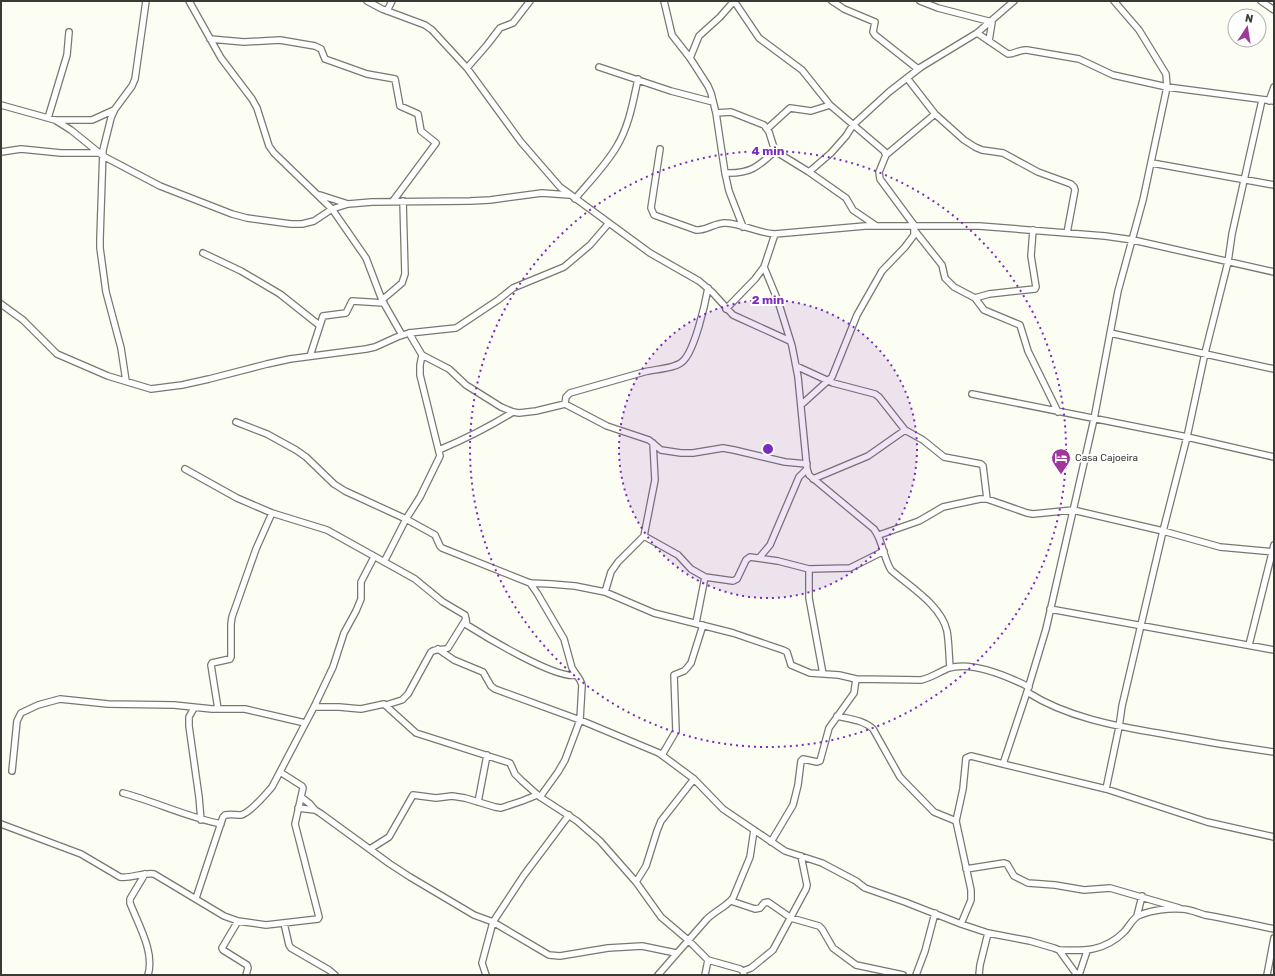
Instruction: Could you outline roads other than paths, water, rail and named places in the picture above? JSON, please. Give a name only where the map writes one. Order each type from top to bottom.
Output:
[{"type":"street","points":[[126,381],[121,348],[106,292],[100,248],[101,154],[115,109],[135,80],[146,1]]},
{"type":"street","points":[[189,1],[221,58],[252,99],[257,108],[270,146],[274,153],[332,208],[366,258],[383,302],[402,336]]},
{"type":"street","points":[[367,1],[388,11],[425,25],[432,30],[467,68],[521,142],[560,188],[650,253],[699,281],[708,288],[733,315],[790,341]]},
{"type":"street","points":[[388,11],[392,1]]},
{"type":"street","points":[[467,68],[500,28],[513,23],[530,1]]},
{"type":"street","points":[[664,1],[672,35],[690,58],[708,86],[716,113],[729,191],[743,227]]},
{"type":"street","points":[[690,58],[699,36],[720,17],[734,1],[759,38],[802,70],[830,105],[886,154]]},
{"type":"street","points":[[832,1],[844,9],[875,22],[873,32],[875,35],[918,69]]},
{"type":"street","points":[[920,1],[938,8],[992,22]]},
{"type":"street","points":[[809,172],[831,153],[846,136],[853,125],[907,78],[918,69],[977,33],[992,22],[1014,1]]},
{"type":"street","points":[[1003,764],[1028,690],[1046,629],[1094,419],[1118,291],[1133,240],[1152,163],[1167,87],[1166,74],[1139,30],[1114,1]]},
{"type":"street","points":[[1261,1],[1274,10]]},
{"type":"street","points":[[989,42],[992,22]]},
{"type":"street","points":[[52,119],[67,55],[69,32]]},
{"type":"street","points":[[977,33],[1008,54],[1012,54],[1020,50],[1027,50],[1079,59],[1113,75],[1167,87],[1272,101],[1274,87]]},
{"type":"street","points":[[210,39],[244,42],[280,40],[315,46],[320,49],[325,59],[367,74],[395,80],[400,106],[418,114],[421,131],[436,143],[393,201]]},
{"type":"street","points":[[600,67],[671,91],[713,102]]},
{"type":"street","points":[[907,78],[935,114],[964,140],[982,150],[1003,153],[1034,170],[1071,184],[1074,187],[1074,190],[1067,233]]},
{"type":"street","points":[[576,199],[608,159],[620,140],[631,113],[638,79]]},
{"type":"street","points":[[1106,789],[1122,706],[1140,626],[1187,437],[1205,353],[1228,262],[1232,234],[1262,100]]},
{"type":"street","points":[[1,105],[52,119],[92,120],[115,109]]},
{"type":"street","points":[[767,129],[790,108],[811,111],[830,105]]},
{"type":"street","points":[[716,113],[731,112],[761,123],[767,129],[773,140],[775,151],[809,172],[846,198],[853,210],[876,226]]},
{"type":"street","points":[[935,114],[886,154],[880,172],[880,179],[942,265],[945,278],[954,287],[975,298],[984,310],[1020,325],[1028,351],[1058,412]]},
{"type":"street","points":[[52,119],[71,130],[101,154],[160,186],[246,218],[302,224],[314,220],[332,208],[348,204],[393,201],[490,200],[542,193],[569,195]]},
{"type":"street","points":[[1,152],[21,148],[61,153],[101,154]]},
{"type":"street","points":[[660,149],[651,208],[654,215],[701,230],[723,223],[775,234],[805,230],[876,226],[914,228],[979,226],[1106,236],[1133,240],[1274,272]]},
{"type":"street","points":[[725,173],[743,172],[753,169],[775,151]]},
{"type":"street","points":[[1152,163],[1274,185]]},
{"type":"street","points":[[318,195],[348,204]]},
{"type":"street","points":[[310,356],[323,316],[346,313],[352,301],[383,302],[402,283],[405,274],[403,201]]},
{"type":"street","points":[[1,304],[23,320],[57,354],[88,368],[152,389],[195,382],[267,364],[310,356],[366,349],[409,334],[456,328],[498,300],[513,288],[564,267],[590,245],[609,223]]},
{"type":"street","points":[[801,405],[828,381],[834,372],[852,325],[882,271],[914,235],[914,228]]},
{"type":"street","points":[[975,298],[989,294],[1035,289],[1036,286],[1031,256],[1033,230]]},
{"type":"street","points":[[726,309],[755,279],[764,267],[775,234]]},
{"type":"street","points":[[203,253],[241,271],[280,294],[319,325]]},
{"type":"street","points":[[764,267],[778,301],[796,366],[809,475],[813,480],[868,523],[879,535],[887,564],[891,570],[934,606],[941,617],[946,630],[950,668]]},
{"type":"street","points":[[565,404],[566,397],[570,393],[644,372],[679,365],[687,356],[694,340],[705,308],[708,288]]},
{"type":"street","points":[[409,334],[422,355],[449,369],[466,385],[501,407],[513,412],[519,413],[536,411],[565,404],[607,426],[653,442],[661,450],[693,453],[723,448],[807,467]]},
{"type":"street","points":[[1110,334],[1205,353],[1274,369]]},
{"type":"street","points":[[384,562],[439,460],[439,450],[420,375],[422,355]]},
{"type":"street","points":[[796,366],[828,381],[879,396],[906,430],[944,456],[981,464],[983,466],[987,499]]},
{"type":"street","points":[[972,394],[1187,437],[1274,457]]},
{"type":"street","points":[[439,450],[470,438],[489,428],[513,412]]},
{"type":"street","points":[[236,422],[267,434],[296,450],[306,457],[334,484],[345,491],[406,519],[435,535],[442,548],[530,583],[575,586],[605,592],[654,613],[734,633],[787,652],[791,665],[810,673],[839,675],[856,679],[921,680],[950,668],[970,667],[991,671],[1005,676],[1028,690],[1042,701],[1066,712],[1119,727],[1274,752]]},
{"type":"street","points":[[813,480],[868,456],[906,430]]},
{"type":"street","points":[[605,592],[611,572],[618,562],[644,536],[655,480],[653,442]]},
{"type":"street","points":[[759,558],[770,545],[799,477],[807,467]]},
{"type":"street","points":[[185,469],[237,498],[272,513],[327,530],[415,579],[443,602],[465,615],[467,625],[509,651],[568,676],[576,675]]},
{"type":"street","points":[[879,535],[919,521],[943,507],[980,499],[987,499],[1033,514],[1073,510],[1163,531],[1220,547],[1273,552]]},
{"type":"street","points":[[218,709],[211,665],[212,663],[230,659],[231,657],[232,617],[256,549],[272,513]]},
{"type":"street","points":[[644,536],[678,555],[692,569],[705,577],[735,580],[748,558],[778,561],[809,569],[850,568],[884,551]]},
{"type":"street","points":[[1249,645],[1274,545]]},
{"type":"street","points":[[196,898],[225,815],[241,815],[254,807],[267,794],[314,707],[333,667],[344,633],[361,599],[361,582],[374,557]]},
{"type":"street","points":[[809,569],[809,598],[823,674]]},
{"type":"street","points":[[696,623],[705,577]]},
{"type":"street","points":[[370,849],[389,837],[413,796],[436,798],[452,796],[501,808],[538,796],[558,772],[565,760],[580,720],[582,685],[572,668],[564,640],[530,583]]},
{"type":"street","points":[[537,593],[540,583]]},
{"type":"street","points":[[1050,609],[1274,650]]},
{"type":"street","points":[[314,707],[361,709],[382,704],[386,705],[405,698],[431,652],[438,649],[444,650],[448,648],[466,618]]},
{"type":"street","points":[[662,755],[676,728],[674,675],[688,668],[691,663],[703,625]]},
{"type":"street","points":[[438,649],[454,660],[483,672],[491,686],[495,689],[580,720],[662,755],[694,779],[723,809],[785,851],[822,863],[856,881],[865,888],[961,924],[988,933],[1042,944],[1058,950],[1086,951],[1112,942],[1123,933],[1137,916],[1142,896]]},
{"type":"street","points":[[771,842],[793,805],[798,785],[801,760],[820,761],[829,728],[854,693],[856,679]]},
{"type":"street","points":[[12,772],[16,721],[18,717],[21,713],[38,705],[60,700],[108,704],[174,705],[194,708],[246,708],[305,723]]},
{"type":"street","points":[[386,705],[416,733],[510,762],[515,774],[538,796],[569,815],[600,842],[636,882],[661,917],[688,940],[708,960],[744,973],[773,950],[807,885],[801,856]]},
{"type":"street","points":[[194,708],[189,717],[189,726],[200,797],[200,820]]},
{"type":"street","points":[[837,716],[869,725],[873,729],[900,777],[934,812],[956,821]]},
{"type":"street","points":[[478,802],[487,755]]},
{"type":"street","points":[[961,924],[971,900],[971,890],[956,821],[963,789],[966,758],[971,756],[1106,789],[1207,822],[1274,837]]},
{"type":"street","points":[[1,824],[82,854],[120,877],[126,878],[145,874],[154,874],[224,916],[238,921],[266,924],[319,918],[295,824],[303,788],[280,772]]},
{"type":"street","points":[[636,882],[646,866],[661,821],[694,779]]},
{"type":"street","points":[[123,793],[200,820],[221,824]]},
{"type":"street","points":[[301,797],[315,810],[405,874],[469,912],[493,922],[549,955],[555,956],[608,948],[642,946],[676,953]]},
{"type":"street","points":[[298,808],[315,810]]},
{"type":"street","points":[[486,975],[482,963],[493,922],[524,875],[569,815]]},
{"type":"street","points":[[658,975],[713,913],[731,900],[750,857],[754,830]]},
{"type":"street","points":[[966,869],[1004,863],[1007,864],[1014,876],[1028,883],[1056,885],[1084,890],[1110,888],[1198,913],[1274,929]]},
{"type":"street","points":[[145,874],[130,899],[130,903],[148,950],[150,962],[148,975]]},
{"type":"street","points":[[731,900],[758,909],[764,903],[768,902],[791,918],[819,926],[833,948],[856,965],[903,975]]},
{"type":"street","points":[[1137,916],[1148,912],[1183,909]]},
{"type":"street","points":[[916,975],[925,951],[935,913]]},
{"type":"street","points":[[238,921],[222,948],[246,965],[248,968],[246,975]]},
{"type":"street","points":[[284,923],[291,948],[335,975]]},
{"type":"street","points":[[979,975],[988,933]]},
{"type":"street","points":[[1267,975],[1274,938]]},
{"type":"street","points":[[1058,950],[1078,975]]},
{"type":"street","points":[[1078,975],[1086,951]]},
{"type":"street","points":[[706,975],[708,960]]},
{"type":"place","name":"Casa Cajoeira","points":[[1061,475]]}]
